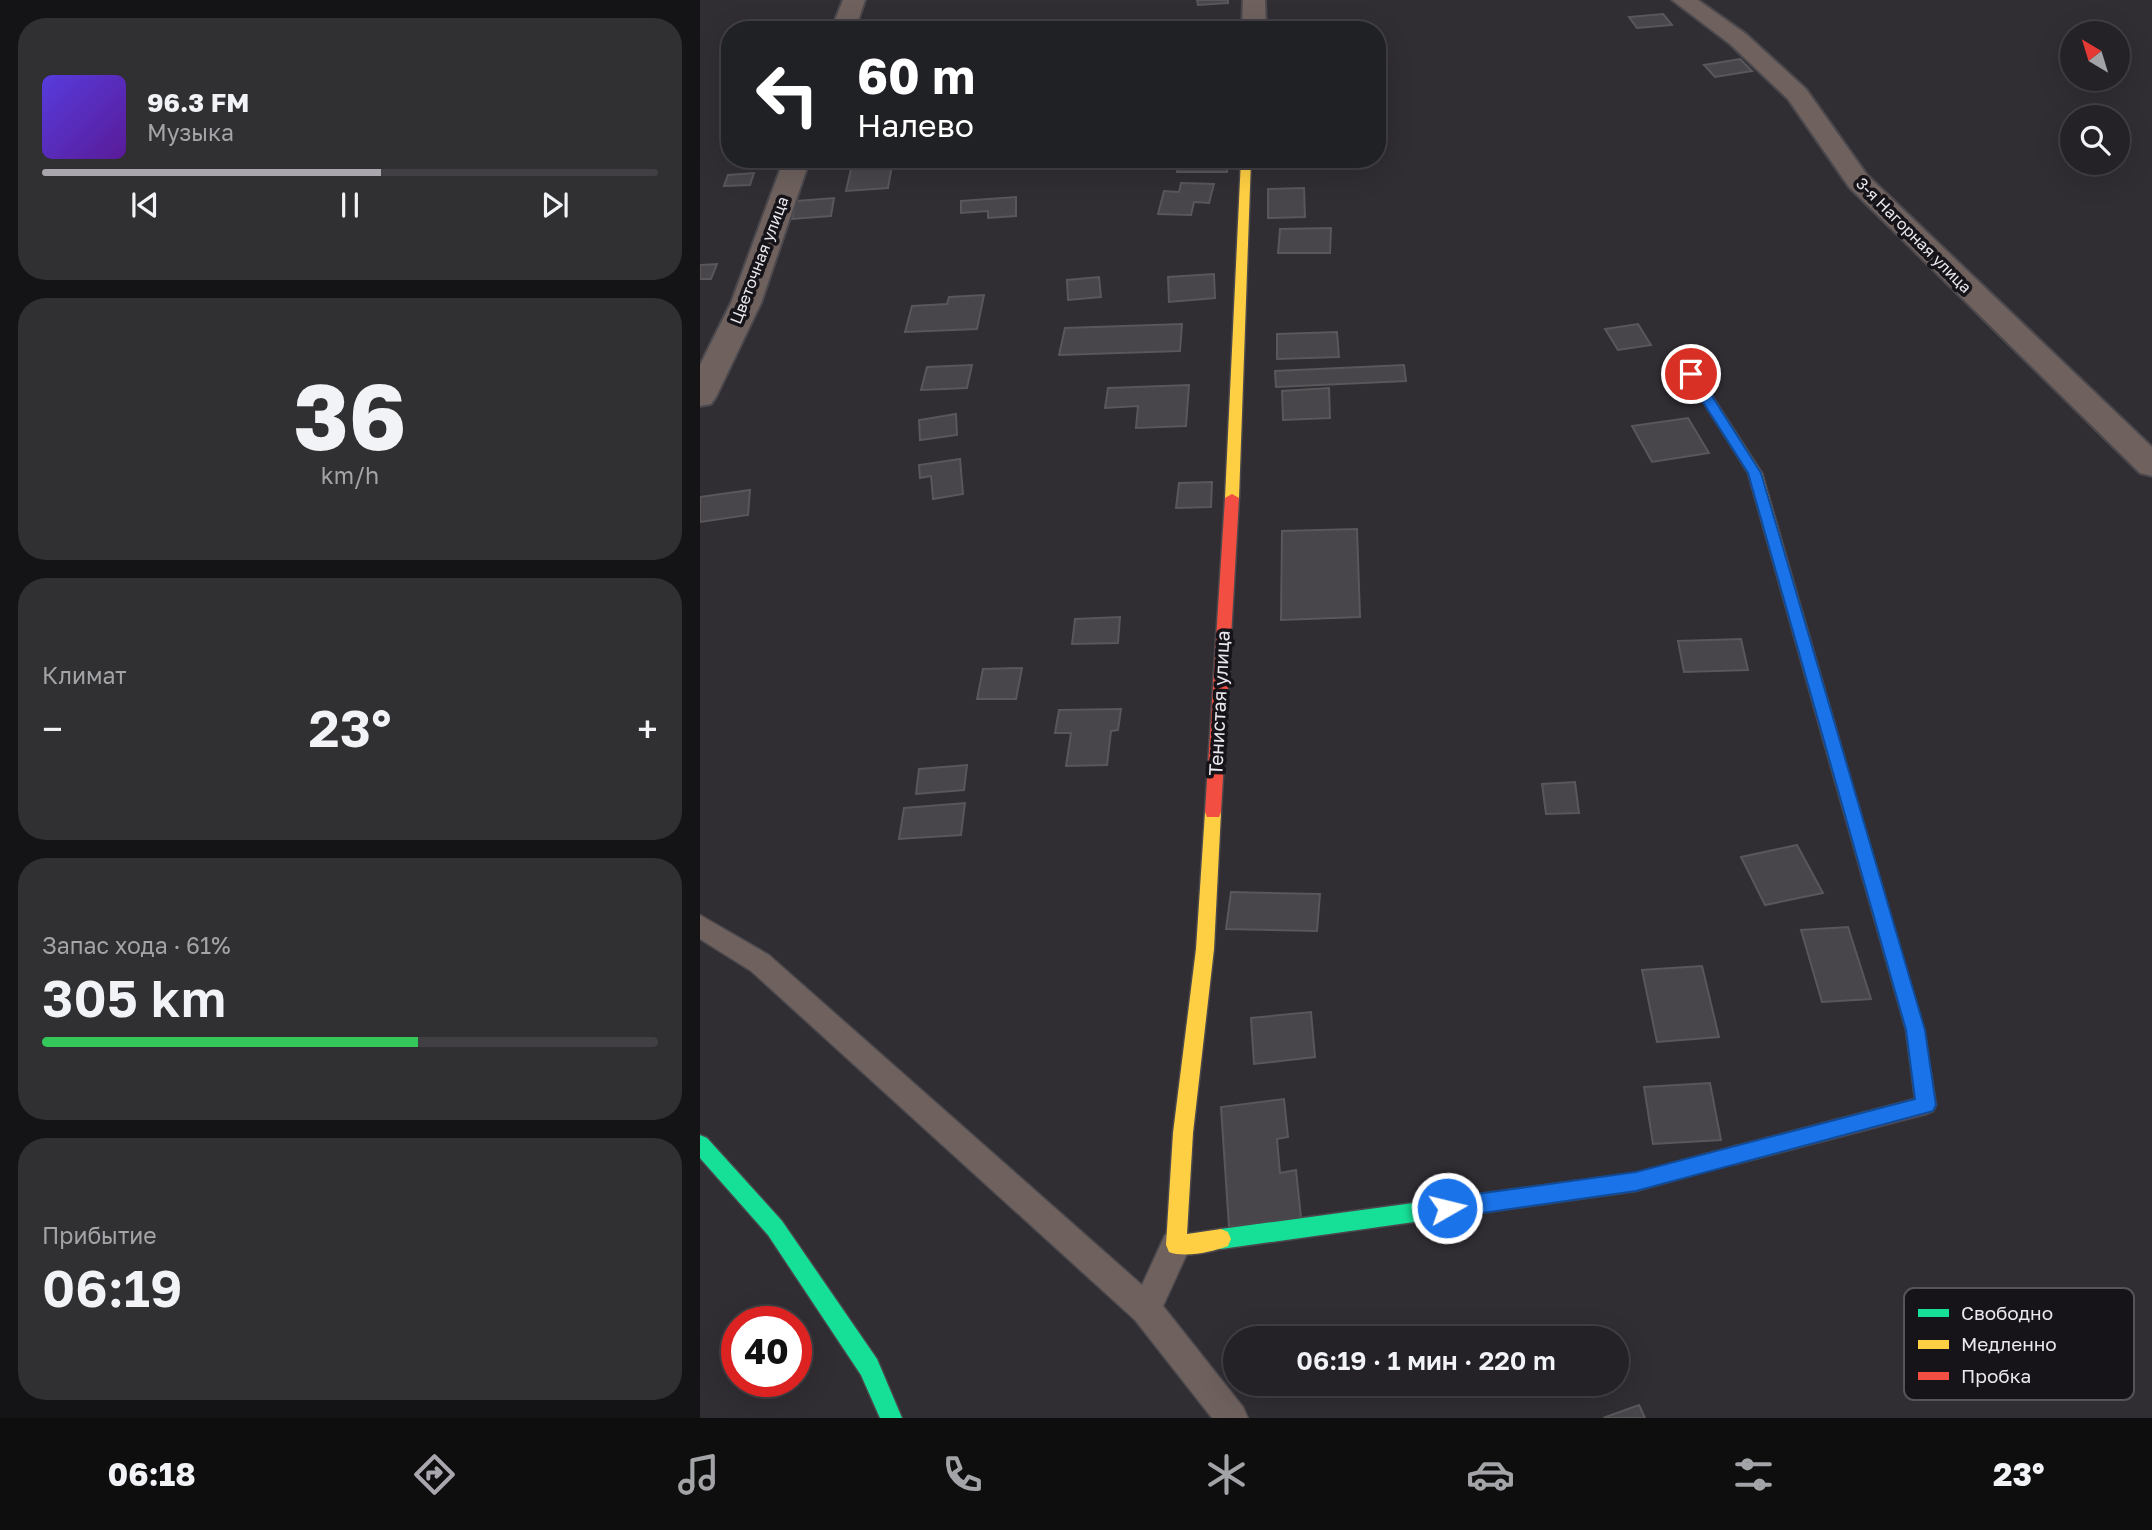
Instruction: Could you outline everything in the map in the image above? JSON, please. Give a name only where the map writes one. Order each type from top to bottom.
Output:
[{"type":"street","points":[[846,21],[854,0]]},
{"type":"street","points":[[1254,0],[1254,21]]},
{"type":"street","name":"3-я Нагорная улица","points":[[1683,0],[1738,39],[1797,94],[1858,181],[2152,467]]},
{"type":"street","name":"Цветочная улица","points":[[700,397],[746,303],[794,168]]},
{"type":"street","name":"Тенистая улица","points":[[1176,1245],[1183,1133],[1205,949],[1233,470],[1246,168]]},
{"type":"street","points":[[1176,1245],[1636,1182],[1926,1105],[1915,1030],[1755,473],[1679,354]]},
{"type":"street","points":[[700,1144],[775,1228],[869,1367],[891,1418]]},
{"type":"lane","points":[[700,926],[760,963],[1146,1309],[1232,1418]]},
{"type":"lane","points":[[1146,1309],[1176,1245]]},
{"type":"building","points":[[1197,0],[1228,0],[1228,3],[1198,5]]},
{"type":"building","points":[[1663,14],[1672,25],[1637,28],[1629,17]]},
{"type":"building","points":[[1740,59],[1752,71],[1715,77],[1704,65]]},
{"type":"building","points":[[891,168],[888,188],[846,191],[851,169]]},
{"type":"building","points":[[1178,168],[1228,168],[1227,172],[1177,172]]},
{"type":"building","points":[[754,173],[750,185],[724,186],[728,175]]},
{"type":"building","points":[[1181,183],[1214,184],[1209,203],[1194,202],[1191,215],[1158,214],[1164,191],[1179,192]]},
{"type":"building","points":[[1304,188],[1305,217],[1268,218],[1268,189]]},
{"type":"building","points":[[1016,197],[1016,216],[988,218],[988,211],[961,213],[961,201]]},
{"type":"building","points":[[834,198],[831,216],[792,219],[796,201]]},
{"type":"building","points":[[1331,228],[1330,253],[1278,253],[1280,229]]},
{"type":"building","points":[[717,264],[711,279],[700,279],[700,265]]},
{"type":"building","points":[[1214,274],[1215,298],[1169,302],[1168,277]]},
{"type":"building","points":[[1099,277],[1101,297],[1068,300],[1067,280]]},
{"type":"building","points":[[984,295],[977,329],[905,332],[912,306],[947,304],[949,297]]},
{"type":"building","points":[[1182,324],[1180,351],[1059,355],[1065,328]]},
{"type":"building","points":[[1638,324],[1651,345],[1618,350],[1605,329]]},
{"type":"building","points":[[1337,332],[1339,357],[1277,359],[1277,334]]},
{"type":"building","points":[[972,365],[967,388],[921,390],[927,367]]},
{"type":"building","points":[[1404,365],[1406,381],[1276,387],[1275,371]]},
{"type":"building","points":[[1189,385],[1186,426],[1136,428],[1138,406],[1105,408],[1108,388]]},
{"type":"building","points":[[1329,388],[1330,418],[1283,420],[1282,391]]},
{"type":"building","points":[[956,414],[957,435],[920,440],[919,420]]},
{"type":"building","points":[[1688,418],[1709,453],[1652,462],[1632,426]]},
{"type":"building","points":[[960,459],[963,494],[933,499],[931,476],[920,478],[919,465]]},
{"type":"building","points":[[1212,482],[1211,507],[1176,508],[1179,483]]},
{"type":"building","points":[[750,490],[748,515],[700,522],[700,497]]},
{"type":"building","points":[[1357,529],[1360,617],[1281,620],[1282,531]]},
{"type":"building","points":[[1120,617],[1118,643],[1072,644],[1075,619]]},
{"type":"building","points":[[1741,639],[1748,670],[1684,672],[1678,641]]},
{"type":"building","points":[[1022,668],[1016,699],[977,699],[983,669]]},
{"type":"building","points":[[1121,709],[1118,730],[1111,731],[1107,765],[1066,766],[1071,733],[1055,733],[1059,710]]},
{"type":"building","points":[[967,765],[964,790],[916,794],[919,769]]},
{"type":"building","points":[[1575,782],[1579,813],[1546,814],[1542,784]]},
{"type":"building","points":[[965,803],[961,835],[899,839],[904,808]]},
{"type":"building","points":[[1797,845],[1823,893],[1765,905],[1741,857]]},
{"type":"building","points":[[1231,892],[1320,894],[1317,931],[1226,929]]},
{"type":"building","points":[[1848,927],[1871,999],[1822,1002],[1801,930]]},
{"type":"building","points":[[1702,966],[1719,1037],[1657,1042],[1642,970]]},
{"type":"building","points":[[1311,1012],[1315,1057],[1254,1064],[1251,1018]]},
{"type":"building","points":[[1710,1083],[1721,1140],[1653,1144],[1644,1087]]},
{"type":"building","points":[[1284,1099],[1288,1137],[1277,1139],[1280,1173],[1296,1170],[1301,1218],[1229,1227],[1221,1107]]},
{"type":"building","points":[[1639,1405],[1645,1418],[1603,1418]]},
{"type":"traffic: fast","points":[[700,1144],[775,1228],[869,1367],[891,1418]]},
{"type":"traffic: fast","points":[[1221,1239],[1636,1182],[1736,1155]]},
{"type":"traffic: slow","points":[[1232,498],[1246,168]]},
{"type":"traffic: slow","points":[[1679,354],[1755,473],[1835,753]]},
{"type":"traffic: slow","points":[[1213,812],[1205,949],[1183,1133],[1176,1245],[1221,1239]]},
{"type":"traffic: jam","points":[[1213,812],[1232,498]]},
{"type":"traffic: jam","points":[[1736,1155],[1926,1105],[1915,1030],[1835,753]]},
{"type":"route","points":[[1447,1208],[1636,1182],[1926,1105],[1915,1030],[1755,473],[1691,374]]}]
